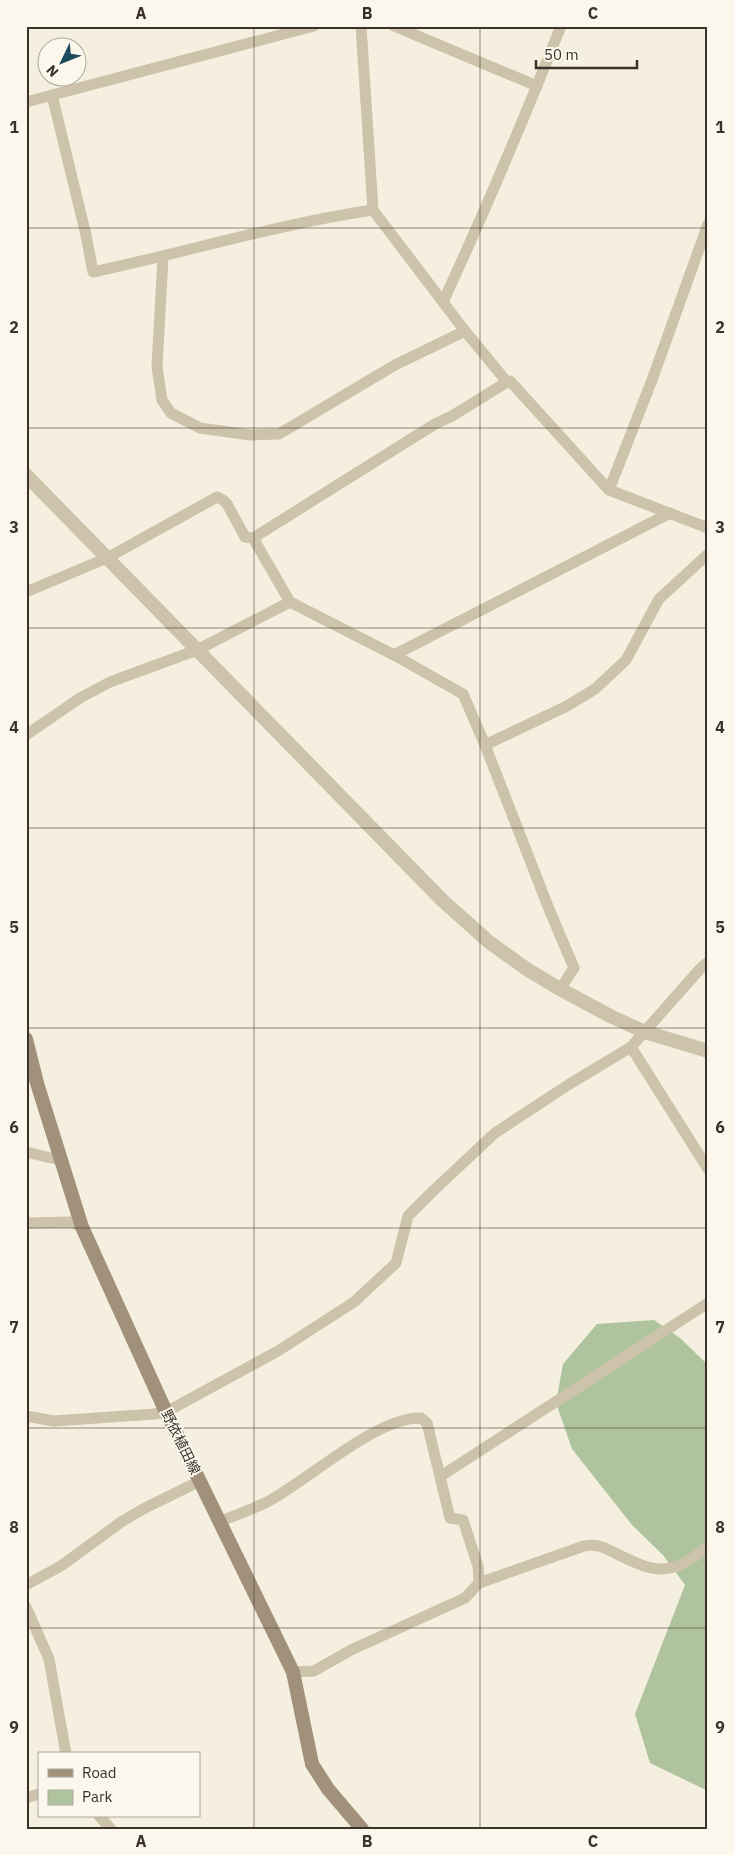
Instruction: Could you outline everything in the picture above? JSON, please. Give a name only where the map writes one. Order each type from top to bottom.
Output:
[{"type":"main road","name":"野依植田線","points":[[26,1040],[32,1083],[82,1227],[166,1412],[293,1672],[312,1764],[328,1789],[362,1829]]},
{"type":"street","points":[[26,102],[314,26]]},
{"type":"street","points":[[361,26],[373,210],[465,331],[507,382],[510,381],[609,490],[708,528]]},
{"type":"street","points":[[394,26],[537,86]]},
{"type":"street","points":[[443,302],[477,227],[561,26]]},
{"type":"street","points":[[52,95],[86,235],[93,272],[163,257],[321,218],[373,210]]},
{"type":"street","points":[[609,490],[652,380],[708,224]]},
{"type":"street","points":[[163,257],[157,367],[162,400],[171,413],[200,428],[250,435],[279,434],[395,364],[465,331]]},
{"type":"street","points":[[26,592],[107,558],[217,497],[227,504],[246,538],[253,538],[435,424],[507,382]]},
{"type":"street","points":[[26,475],[442,900],[489,942],[560,990],[610,1016],[645,1032],[708,1051]]},
{"type":"street","points":[[394,655],[670,513]]},
{"type":"street","points":[[253,538],[290,602],[394,655],[463,694],[574,968],[560,990]]},
{"type":"street","points":[[485,745],[567,706],[595,689],[626,660],[659,599],[708,554]]},
{"type":"street","points":[[26,735],[80,698],[110,682],[197,650],[290,602]]},
{"type":"street","points":[[26,1416],[54,1421],[166,1412],[278,1352],[354,1302],[396,1263],[408,1216],[495,1133],[631,1046],[708,962]]},
{"type":"street","points":[[631,1046],[708,1169]]},
{"type":"street","points":[[26,1152],[60,1160]]},
{"type":"street","points":[[26,1223],[72,1222],[82,1227]]},
{"type":"street","points":[[441,1476],[708,1303]]},
{"type":"street","points":[[220,1522],[269,1501],[378,1430],[408,1418],[421,1418],[427,1423],[450,1518],[463,1520],[478,1566],[478,1583]]},
{"type":"street","points":[[26,1585],[62,1566],[121,1522],[142,1509],[200,1481]]},
{"type":"street","points":[[293,1672],[314,1670],[351,1650],[465,1598],[478,1583],[584,1546],[594,1544],[641,1566],[666,1570],[690,1561],[708,1548]]},
{"type":"street","points":[[26,1607],[49,1659],[66,1752]]},
{"type":"street","points":[[26,1798],[38,1794]]},
{"type":"street","points":[[101,1818],[111,1829]]},
{"type":"green space","points":[[654,1320],[680,1338],[708,1365],[708,1790],[650,1763],[635,1714],[685,1585],[663,1555],[632,1525],[572,1449],[556,1403],[563,1364],[597,1324]]}]
